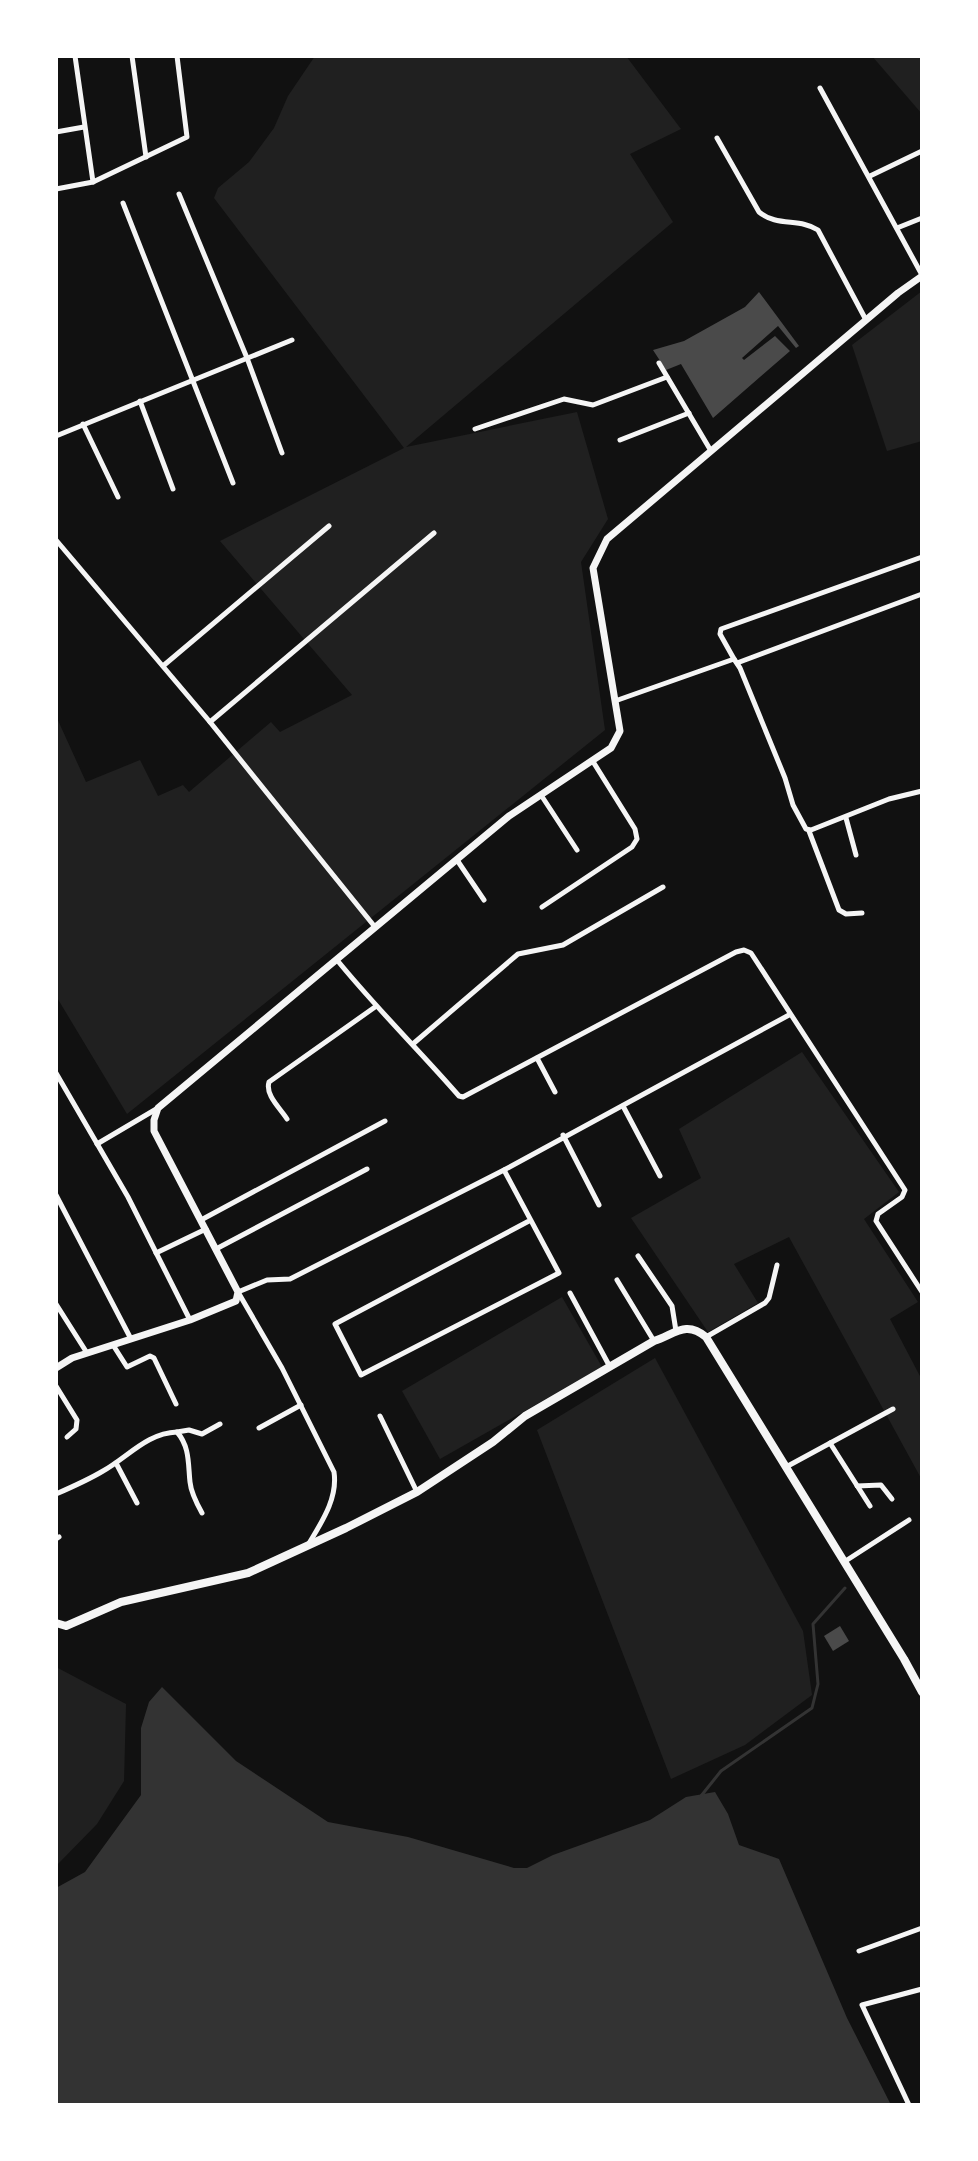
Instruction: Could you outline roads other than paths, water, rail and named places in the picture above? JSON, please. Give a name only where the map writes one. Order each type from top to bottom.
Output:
[{"type":"main road","points":[[56,1623],[66,1626],[121,1602],[248,1573],[308,1546],[417,1492],[493,1442],[525,1416],[654,1341],[676,1331],[697,1329],[706,1337],[922,1692]]},
{"type":"street","points":[[75,56],[93,182]]},
{"type":"street","points":[[132,56],[146,157]]},
{"type":"street","points":[[56,189],[93,182],[187,137],[177,56]]},
{"type":"street","points":[[97,1144],[158,1108],[509,816],[611,748],[620,731],[593,568],[607,539],[922,276],[820,88]]},
{"type":"street","points":[[56,132],[84,127]]},
{"type":"street","points":[[717,138],[759,212],[768,219],[811,225],[818,230],[866,320]]},
{"type":"street","points":[[870,176],[922,151]]},
{"type":"street","points":[[179,194],[247,358],[282,453]]},
{"type":"street","points":[[123,203],[233,483]]},
{"type":"street","points":[[897,228],[922,218]]},
{"type":"street","points":[[56,436],[292,340]]},
{"type":"street","points":[[659,363],[711,451]]},
{"type":"street","points":[[475,429],[564,399],[593,405],[667,377]]},
{"type":"street","points":[[140,401],[173,489]]},
{"type":"street","points":[[620,440],[689,413]]},
{"type":"street","points":[[83,424],[118,497]]},
{"type":"street","points":[[163,666],[329,526]]},
{"type":"street","points":[[210,722],[434,533]]},
{"type":"street","points":[[56,540],[210,722],[376,928]]},
{"type":"street","points":[[862,913],[846,914],[839,910],[809,831],[801,823],[793,805],[785,778],[736,661],[720,634],[721,629],[922,557]]},
{"type":"street","points":[[615,701],[922,594]]},
{"type":"street","points":[[542,907],[632,847],[637,839],[635,829],[592,760]]},
{"type":"street","points":[[809,831],[889,799],[922,791]]},
{"type":"street","points":[[541,795],[577,850]]},
{"type":"street","points":[[846,817],[856,855]]},
{"type":"street","points":[[457,860],[484,900]]},
{"type":"street","points":[[414,1043],[518,954],[563,945],[663,887]]},
{"type":"street","points":[[337,960],[375,1007],[414,1043],[463,1097],[744,950],[751,953],[905,1190],[902,1197],[878,1214],[876,1221],[922,1292]]},
{"type":"street","points":[[287,1119],[267,1088],[269,1082],[375,1007]]},
{"type":"street","points":[[238,1292],[267,1280],[290,1279],[504,1170],[563,1135],[623,1106],[789,1015]]},
{"type":"street","points":[[537,1058],[555,1092]]},
{"type":"street","points":[[56,1073],[190,1320]]},
{"type":"street","points":[[623,1106],[660,1176]]},
{"type":"street","points":[[158,1108],[154,1131],[331,1463],[335,1478],[329,1506],[308,1546]]},
{"type":"street","points":[[201,1220],[385,1121]]},
{"type":"street","points":[[563,1135],[599,1205]]},
{"type":"street","points":[[216,1249],[367,1169]]},
{"type":"street","points":[[504,1170],[559,1273],[361,1375],[335,1324],[529,1221]]},
{"type":"street","points":[[56,1195],[131,1339]]},
{"type":"street","points":[[156,1253],[206,1229]]},
{"type":"street","points":[[638,1256],[672,1306],[676,1331]]},
{"type":"street","points":[[706,1337],[765,1303],[777,1265]]},
{"type":"street","points":[[617,1280],[654,1341]]},
{"type":"street","points":[[57,1366],[87,1353],[190,1320],[236,1301],[238,1292]]},
{"type":"street","points":[[570,1293],[610,1367]]},
{"type":"street","points":[[56,1304],[87,1353]]},
{"type":"street","points":[[113,1345],[127,1367],[150,1356],[154,1358],[176,1404]]},
{"type":"street","points":[[56,1386],[77,1420],[76,1429],[67,1437]]},
{"type":"street","points":[[259,1428],[301,1405]]},
{"type":"street","points":[[786,1467],[893,1409]]},
{"type":"street","points":[[380,1416],[417,1492]]},
{"type":"street","points":[[56,1494],[116,1463],[145,1442],[164,1433],[189,1430],[202,1434],[220,1424]]},
{"type":"street","points":[[177,1432],[191,1466],[190,1486],[202,1513]]},
{"type":"street","points":[[830,1443],[870,1506]]},
{"type":"street","points":[[116,1463],[137,1503]]},
{"type":"street","points":[[857,1486],[881,1485],[892,1499]]},
{"type":"street","points":[[844,1562],[909,1520]]},
{"type":"street","points":[[859,1951],[922,1928]]},
{"type":"street","points":[[909,2105],[862,2005],[922,1989]]},
{"type":"waterway","points":[[701,1796],[721,1771],[812,1708],[818,1684],[813,1624],[845,1588]]}]
